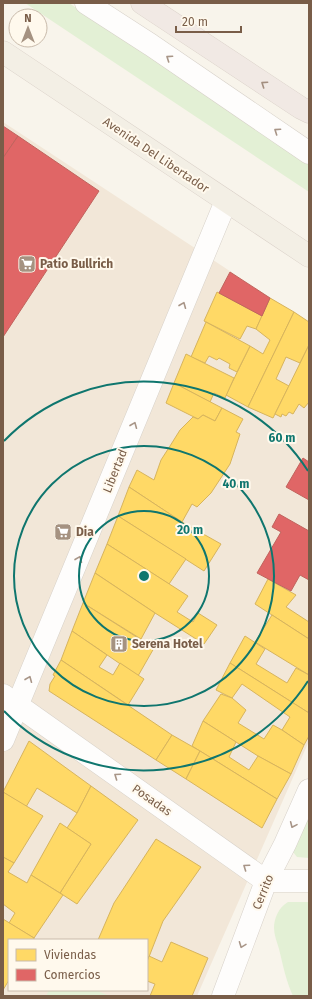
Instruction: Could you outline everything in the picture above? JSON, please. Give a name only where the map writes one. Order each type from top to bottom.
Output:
[{"type":"highway","points":[[142,3],[309,112]]},
{"type":"main road","name":"Avenida Del Libertador","points":[[3,52],[309,256]]},
{"type":"street","points":[[86,3],[309,153]]},
{"type":"street","name":"Libertad","points":[[3,740],[11,700],[226,201]]},
{"type":"street","name":"Posadas","points":[[11,700],[266,881]]},
{"type":"street","name":"Cerrito","points":[[223,996],[266,881],[285,844],[309,790]]},
{"type":"street","points":[[266,881],[309,881]]},
{"type":"shaded area","points":[[3,122],[309,323],[309,741],[197,996],[3,996]]},
{"type":"green space","points":[[25,3],[69,3],[309,162],[309,192],[48,18],[48,8],[33,8]]},
{"type":"green space","points":[[309,817],[309,858],[297,857],[293,852]]},
{"type":"green space","points":[[288,902],[309,902],[309,996],[293,996],[275,936],[274,928],[276,917],[282,907]]},
{"type":"green space","points":[[48,991],[98,991],[109,996],[46,996]]},
{"type":"building: Viviendas","points":[[217,292],[262,316],[256,329],[247,326],[240,339],[204,321]]},
{"type":"building: Viviendas","points":[[270,298],[294,312],[248,407],[226,395],[250,346],[263,354],[270,340],[256,329]]},
{"type":"building: Viviendas","points":[[294,312],[309,322],[309,345],[300,363],[286,357],[276,379],[289,386],[273,418],[248,407]]},
{"type":"building: Viviendas","points":[[206,322],[250,346],[237,372],[229,368],[230,364],[219,358],[217,360],[209,356],[205,363],[191,357]]},
{"type":"building: Viviendas","points":[[309,345],[309,402],[304,408],[299,404],[293,414],[289,412],[286,416],[282,414],[281,417],[275,414]]},
{"type":"building: Viviendas","points":[[186,354],[234,378],[225,398],[214,393],[210,402],[174,383]]},
{"type":"building: Viviendas","points":[[174,383],[222,408],[215,421],[203,415],[198,419],[166,403]]},
{"type":"building: Viviendas","points":[[222,408],[243,419],[236,432],[240,434],[230,464],[211,493],[197,507],[192,504],[182,522],[129,487],[137,470],[154,480],[161,460],[180,430],[193,417],[198,419],[203,415],[215,421]]},
{"type":"building: Viviendas","points":[[129,487],[182,522],[221,544],[204,571],[118,516]]},
{"type":"building: Viviendas","points":[[118,516],[186,559],[169,584],[107,544]]},
{"type":"building: Viviendas","points":[[107,544],[188,596],[177,612],[193,622],[198,613],[217,625],[204,644],[95,573]]},
{"type":"building: Viviendas","points":[[95,573],[155,613],[141,639],[83,603]]},
{"type":"building: Viviendas","points":[[268,579],[296,595],[286,607],[309,622],[309,639],[255,604]]},
{"type":"building: Viviendas","name":"Serena Hotel","points":[[83,603],[154,648],[138,676],[72,631]]},
{"type":"building: Viviendas","points":[[272,615],[309,639],[309,675],[255,642]]},
{"type":"building: Viviendas","points":[[72,631],[107,655],[99,667],[113,675],[120,663],[144,679],[128,705],[61,660]]},
{"type":"building: Viviendas","points":[[245,636],[265,649],[256,664],[287,683],[296,668],[309,675],[309,713],[230,663]]},
{"type":"building: Viviendas","points":[[61,660],[172,735],[156,760],[49,691],[50,684],[55,676],[53,675]]},
{"type":"building: Viviendas","points":[[230,663],[309,713],[309,736],[304,745],[282,730],[290,717],[242,684],[232,698],[216,690]]},
{"type":"building: Viviendas","points":[[221,694],[232,698],[246,710],[238,723],[264,739],[273,725],[304,745],[291,774],[258,756],[203,721]]},
{"type":"building: Viviendas","points":[[203,721],[236,742],[229,757],[249,770],[258,756],[291,774],[277,799],[192,746]]},
{"type":"building: Viviendas","points":[[172,735],[200,751],[186,779],[156,760]]},
{"type":"building: Viviendas","points":[[29,741],[91,786],[77,813],[37,788],[26,807],[3,792]]},
{"type":"building: Viviendas","points":[[200,751],[277,799],[262,828],[186,779]]},
{"type":"building: Viviendas","points":[[91,786],[138,820],[77,904],[60,893],[91,844],[67,828],[77,813]]},
{"type":"building: Viviendas","points":[[3,792],[43,816],[14,863],[3,857]]},
{"type":"building: Viviendas","points":[[60,823],[91,844],[60,893],[31,875]]},
{"type":"building: Viviendas","points":[[156,839],[201,867],[163,921],[148,959],[148,939],[98,939],[114,903]]},
{"type":"building: Viviendas","points":[[3,857],[14,863],[8,872],[27,883],[31,875],[63,895],[34,938],[9,923],[15,913],[3,904]]},
{"type":"building: Viviendas","points":[[3,919],[34,939],[8,939],[8,982],[3,990]]},
{"type":"building: Viviendas","points":[[171,942],[208,958],[192,996],[150,996],[155,984],[148,981],[149,956],[162,962]]},
{"type":"building: Comercios","points":[[3,126],[18,136],[3,158]]},
{"type":"building: Comercios","name":"Patio Bullrich","points":[[18,136],[99,191],[3,337],[3,158]]},
{"type":"building: Comercios","points":[[230,272],[270,298],[262,316],[219,293]]},
{"type":"building: Comercios","points":[[303,458],[309,462],[309,500],[286,487]]},
{"type":"building: Comercios","points":[[279,514],[309,531],[309,580],[300,575],[291,591],[257,573],[281,532],[272,527]]},
{"type":"place","name":"Patio Bullrich","points":[[27,264]]},
{"type":"place","name":"Dia","points":[[63,532]]},
{"type":"place","name":"Serena Hotel","points":[[119,644]]}]
